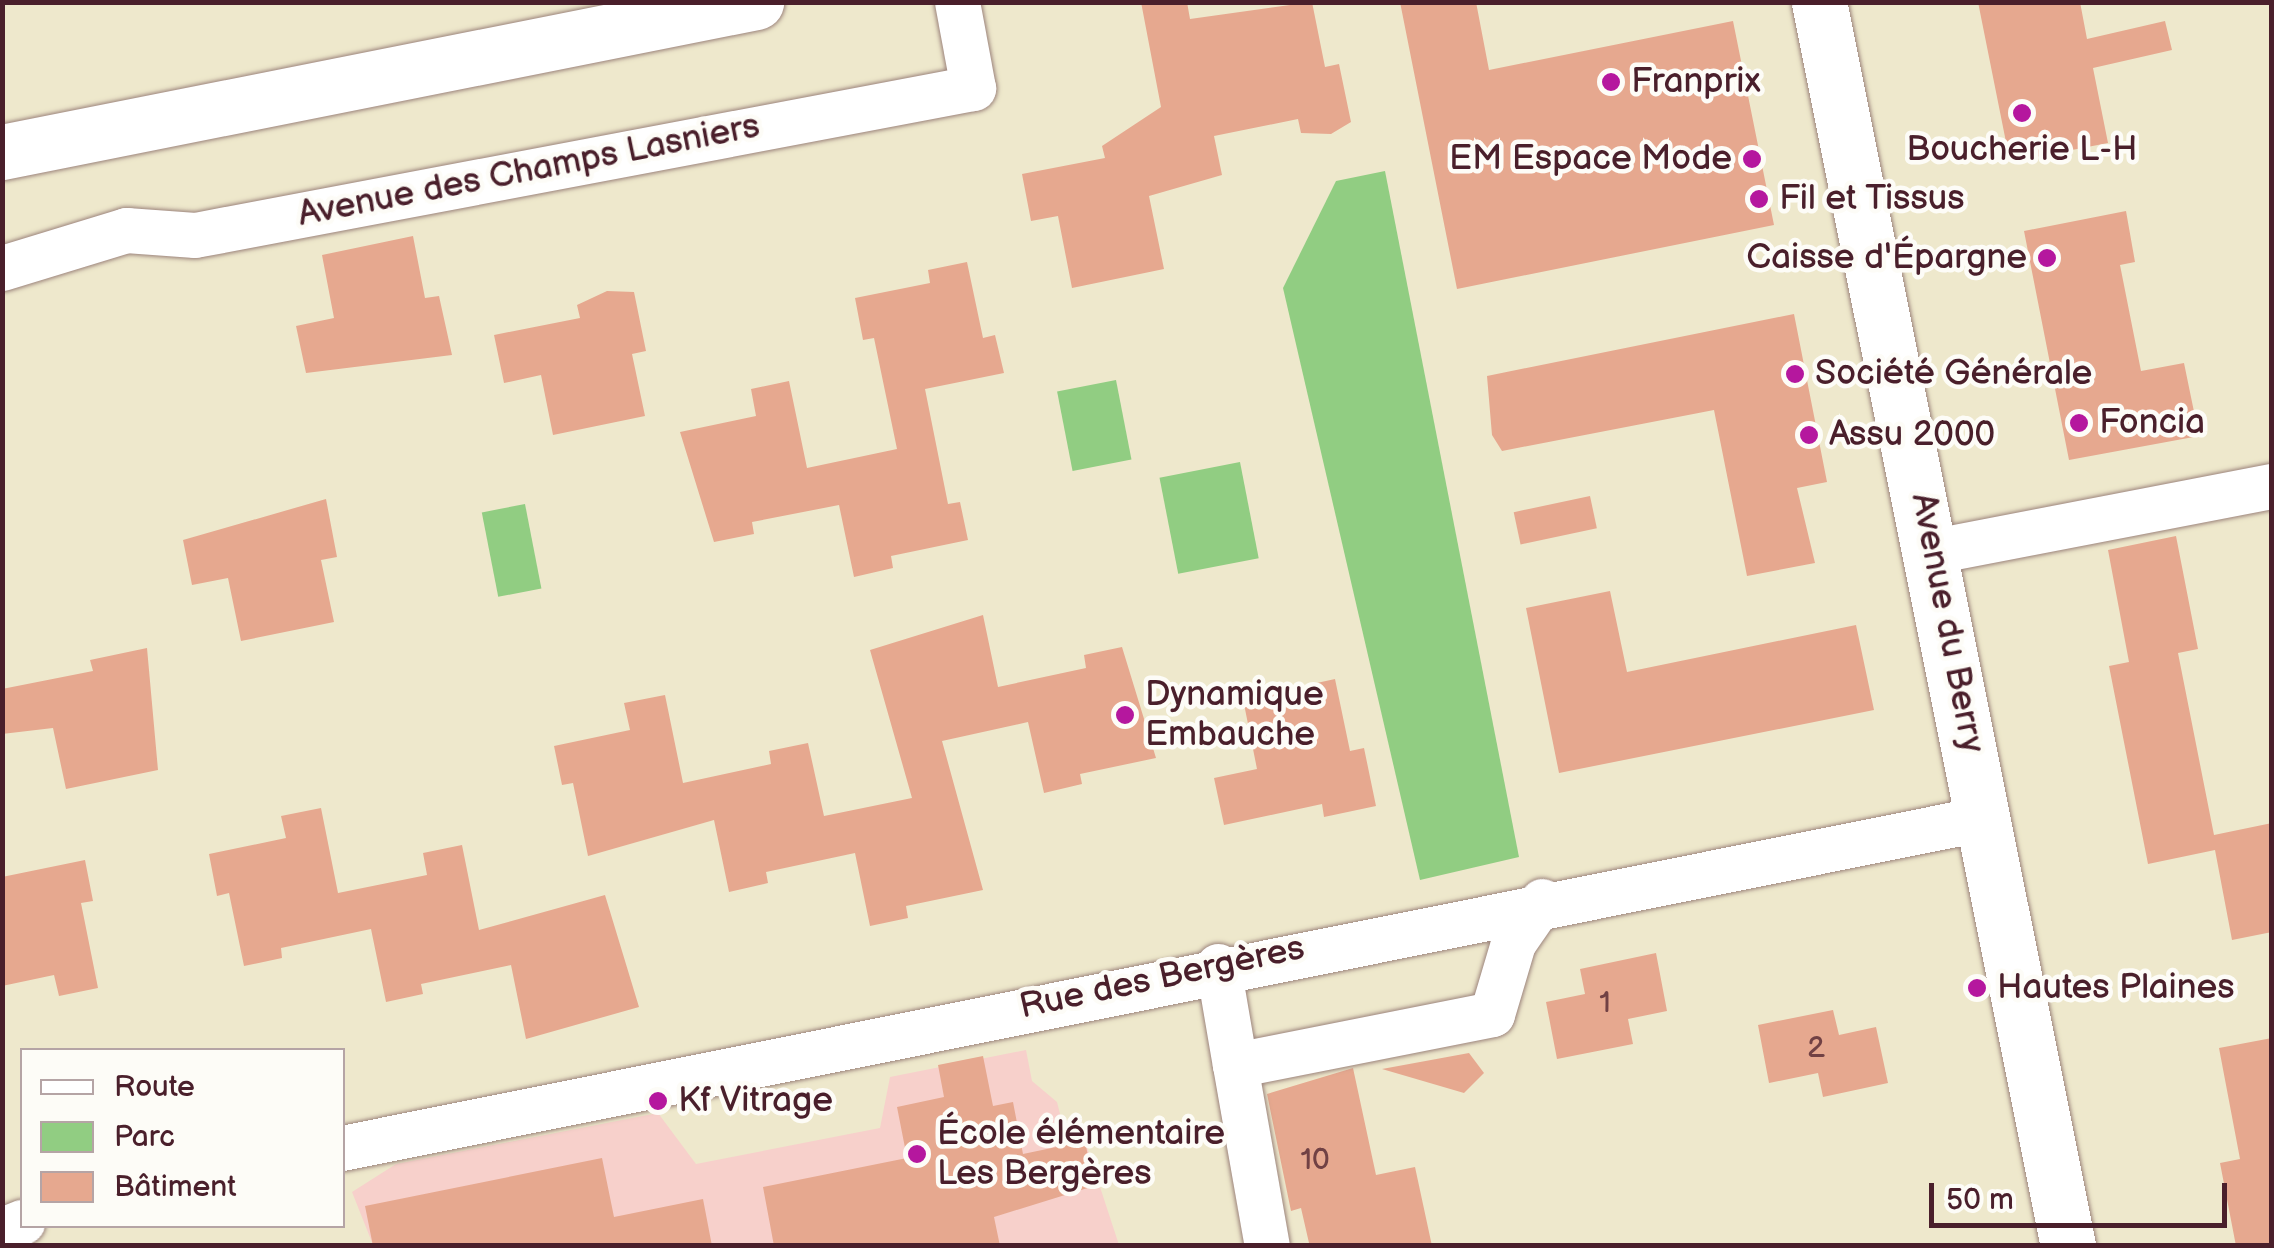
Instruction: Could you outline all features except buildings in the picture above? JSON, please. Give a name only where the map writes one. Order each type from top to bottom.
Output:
[{"type":"street","points":[[2,152],[756,2]]},
{"type":"street","name":"Avenue des Champs Lasniers","points":[[2,268],[126,230],[195,234],[973,88],[957,2]]},
{"type":"street","name":"Avenue du Berry","points":[[1819,2],[1934,551],[2068,1246]]},
{"type":"street","points":[[1934,551],[2272,486]]},
{"type":"street","name":"Rue des Bergères","points":[[345,1147],[1218,966],[1984,818]]},
{"type":"street","points":[[1235,1065],[1492,1014],[1513,943],[1542,902]]},
{"type":"street","points":[[1218,966],[1267,1246]]},
{"type":"shaded area","name":"École élémentaire Les Bergères","points":[[1026,1050],[1032,1081],[1057,1102],[1068,1145],[1085,1141],[1119,1245],[373,1245],[352,1192],[396,1164],[658,1113],[696,1164],[880,1128],[890,1077]]},
{"type":"green space","points":[[1385,171],[1519,857],[1420,880],[1283,288],[1336,181]]},
{"type":"green space","points":[[1116,380],[1131,460],[1073,471],[1057,391]]},
{"type":"green space","points":[[1240,462],[1259,558],[1178,574],[1160,478]]},
{"type":"green space","points":[[525,504],[541,588],[498,597],[482,512]]},
{"type":"place","name":"Franprix","points":[[1611,82]]},
{"type":"place","name":"Boucherie L-H","points":[[2022,113]]},
{"type":"place","name":"EM Espace Mode","points":[[1752,159]]},
{"type":"place","name":"Fil et Tissus","points":[[1759,199]]},
{"type":"place","name":"Caisse d'Épargne","points":[[2047,258]]},
{"type":"place","name":"Société Générale","points":[[1795,374]]},
{"type":"place","name":"Foncia","points":[[2079,423]]},
{"type":"place","name":"Assu 2000","points":[[1809,435]]},
{"type":"place","name":"Dynamique Embauche","points":[[1125,715]]},
{"type":"place","name":"Hautes Plaines","points":[[1977,988]]},
{"type":"place","name":"Kf Vitrage","points":[[658,1101]]},
{"type":"place","name":"École élémentaire Les Bergères","points":[[917,1154]]}]
